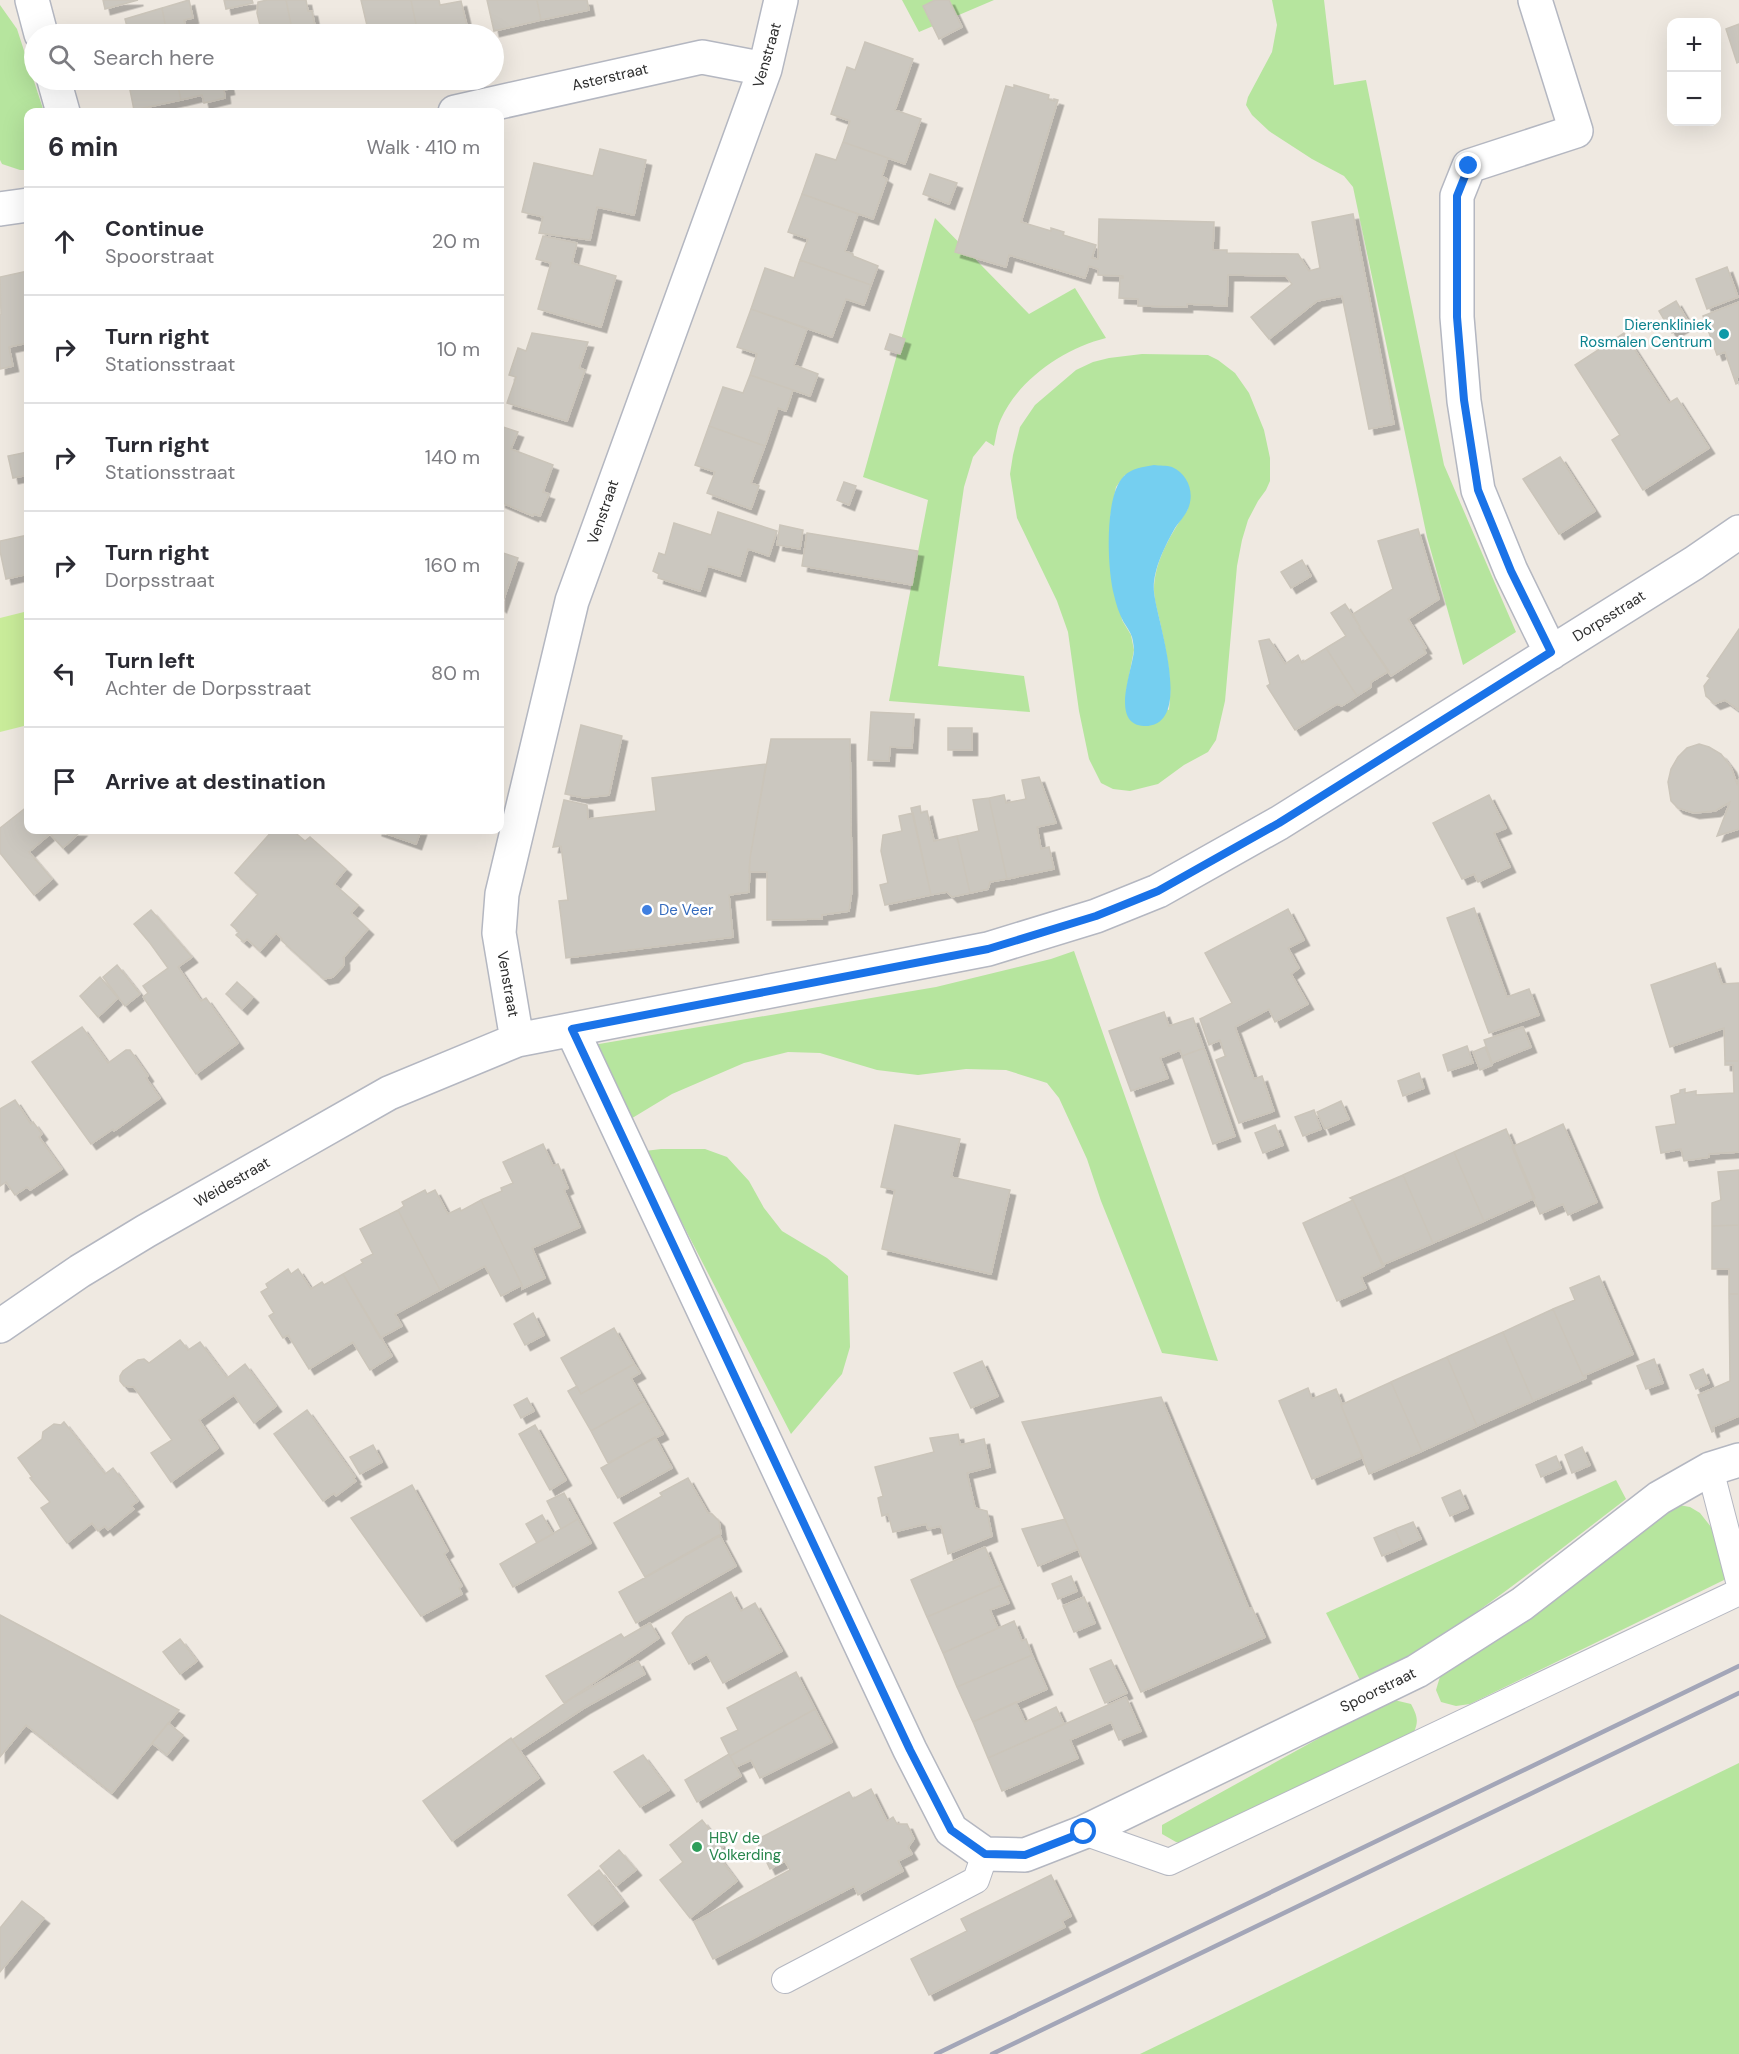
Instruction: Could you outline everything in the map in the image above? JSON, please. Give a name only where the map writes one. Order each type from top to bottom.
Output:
[{"type":"street","points":[[32,0],[38,24]]},
{"type":"street","name":"Venstraat","points":[[517,1040],[499,933],[501,894],[572,601],[765,69],[781,0]]},
{"type":"street","points":[[1535,0],[1576,130],[1469,166],[1457,196],[1457,317],[1464,400],[1478,490],[1511,571],[1551,652]]},
{"type":"street","name":"Asterstraat","points":[[473,108],[702,57],[765,69]]},
{"type":"street","points":[[57,90],[62,108]]},
{"type":"street","points":[[0,209],[24,206]]},
{"type":"street","name":"Dorpsstraat","points":[[473,1058],[517,1040],[988,949],[1096,916],[1158,891],[1279,823],[1694,563],[1739,532]]},
{"type":"street","points":[[572,1029],[910,1750],[951,1830],[985,1854]]},
{"type":"street","name":"Weidestraat","points":[[0,1326],[117,1248],[379,1098],[473,1058]]},
{"type":"street","name":"Spoorstraat","points":[[985,1854],[1025,1855],[1084,1832],[1417,1671],[1522,1604],[1659,1498],[1725,1464]]},
{"type":"lane","points":[[1725,1464],[1739,1581]]},
{"type":"lane","points":[[1084,1832],[1169,1862],[1739,1592]]},
{"type":"lane","points":[[785,1980],[976,1880],[985,1854]]},
{"type":"green space","points":[[902,0],[994,0],[919,32]]},
{"type":"green space","points":[[1272,0],[1324,0],[1334,85],[1366,80],[1444,465],[1516,632],[1463,665],[1427,537],[1353,187],[1344,176],[1312,159],[1269,131],[1252,115],[1246,105],[1272,52],[1277,25]]},
{"type":"green space","points":[[0,5],[17,29],[24,51],[24,90],[37,90],[43,108],[24,108],[24,170],[2,164],[0,160]]},
{"type":"green space","points":[[935,218],[1029,314],[1075,288],[1106,338],[1060,357],[1031,378],[1009,404],[1001,419],[994,446],[986,441],[973,457],[964,487],[938,666],[1024,676],[1030,712],[889,701],[928,500],[863,477]]},
{"type":"green space","points":[[1142,354],[1208,355],[1218,360],[1235,373],[1249,393],[1264,430],[1270,458],[1270,481],[1248,520],[1237,566],[1225,701],[1216,740],[1208,752],[1184,765],[1158,784],[1130,791],[1113,789],[1101,783],[1089,759],[1079,711],[1068,632],[1057,601],[1017,518],[1010,474],[1020,427],[1035,405],[1076,370],[1109,358]],"holes":[[[1125,475],[1188,509],[1165,547],[1155,579],[1155,598],[1169,677],[1169,710],[1126,692],[1134,650],[1131,635],[1122,620],[1110,518],[1116,487]]]},
{"type":"green space","points":[[24,612],[24,726],[0,732],[0,618]]},
{"type":"green space","points":[[1074,951],[1218,1361],[1162,1353],[1101,1201],[1087,1159],[1059,1098],[1047,1083],[1006,1070],[966,1069],[918,1075],[877,1070],[820,1053],[788,1052],[744,1063],[672,1094],[629,1120],[593,1045],[936,987],[1051,959]]},
{"type":"green space","points":[[705,1149],[727,1157],[749,1181],[764,1208],[782,1231],[827,1258],[848,1276],[850,1347],[842,1374],[791,1434],[645,1151]]},
{"type":"green space","points":[[1616,1480],[1626,1499],[1465,1620],[1362,1684],[1326,1613]]},
{"type":"green space","points":[[1679,1505],[1690,1507],[1700,1513],[1715,1532],[1725,1559],[1724,1580],[1470,1704],[1456,1706],[1441,1702],[1436,1690],[1442,1670],[1667,1510]]},
{"type":"green space","points":[[1390,1699],[1411,1704],[1417,1718],[1414,1732],[1188,1845],[1176,1842],[1162,1834],[1162,1825]]},
{"type":"green space","points":[[1739,1763],[1739,2054],[1140,2054]]},
{"type":"water","points":[[1154,465],[1170,466],[1178,470],[1189,485],[1191,497],[1187,512],[1175,528],[1163,551],[1154,584],[1169,669],[1171,691],[1168,709],[1159,722],[1144,726],[1133,723],[1125,706],[1134,647],[1114,595],[1110,568],[1109,533],[1113,499],[1124,476],[1138,468]]},
{"type":"building","points":[[103,0],[138,0],[105,9]]},
{"type":"building","points":[[189,0],[193,18],[184,20],[185,24],[165,24],[162,8]]},
{"type":"building","points":[[224,0],[252,0],[253,3],[226,9]]},
{"type":"building","points":[[286,0],[291,24],[260,24],[257,13],[258,2]]},
{"type":"building","points":[[286,0],[306,0],[308,11],[312,11],[315,24],[291,24]]},
{"type":"building","points":[[361,0],[411,0],[416,24],[367,24]]},
{"type":"building","points":[[411,0],[439,0],[440,5],[461,1],[467,24],[416,24]]},
{"type":"building","points":[[487,0],[537,0],[541,20],[504,29],[504,24],[492,24]]},
{"type":"building","points":[[537,0],[587,0],[589,10],[541,20]]},
{"type":"building","points":[[935,0],[949,0],[962,27],[939,39],[923,6]]},
{"type":"building","points":[[162,8],[165,24],[126,24],[125,19]]},
{"type":"building","points":[[1739,24],[1739,62],[1737,63],[1726,29]]},
{"type":"building","points":[[865,42],[913,59],[895,110],[921,119],[905,164],[843,142],[850,121],[831,114],[847,67],[855,70]]},
{"type":"building","points":[[1014,85],[1049,95],[1048,99],[1058,100],[1021,222],[1051,231],[1051,228],[1064,232],[1063,235],[1096,245],[1092,258],[1098,259],[1099,219],[1214,222],[1213,250],[1227,250],[1227,253],[1298,254],[1309,271],[1320,268],[1312,222],[1353,214],[1394,424],[1369,429],[1342,296],[1317,301],[1269,339],[1251,317],[1292,284],[1286,276],[1228,275],[1227,306],[1187,304],[1187,307],[1138,306],[1138,299],[1119,298],[1120,278],[1123,276],[1098,275],[1098,269],[1089,266],[1085,278],[1009,255],[1006,267],[955,252],[1006,86],[1014,88]]},
{"type":"building","points":[[130,90],[179,90],[181,100],[134,108]]},
{"type":"building","points":[[179,90],[224,90],[225,98],[204,103],[202,95],[181,100]]},
{"type":"building","points":[[843,142],[888,158],[882,176],[887,179],[873,219],[802,194],[816,154],[836,160]]},
{"type":"building","points":[[600,149],[646,160],[634,215],[597,207],[590,240],[539,233],[543,217],[522,212],[534,163],[593,176]]},
{"type":"building","points":[[930,174],[957,183],[949,204],[923,194]]},
{"type":"building","points":[[802,194],[858,214],[845,251],[878,266],[871,285],[800,260],[808,239],[788,232]]},
{"type":"building","points":[[543,236],[577,243],[572,263],[616,276],[601,327],[538,309],[551,263],[536,259]]},
{"type":"building","points":[[800,260],[871,285],[864,305],[846,299],[832,337],[751,309],[765,268],[794,278]]},
{"type":"building","points":[[1727,267],[1738,297],[1707,309],[1696,279]]},
{"type":"building","points":[[24,272],[24,344],[9,347],[13,366],[0,369],[1,314],[0,277]]},
{"type":"building","points":[[1676,301],[1689,323],[1672,333],[1659,311]]},
{"type":"building","name":"Dierenkliniek Rosmalen Centrum","points":[[1739,302],[1739,376],[1736,378],[1738,383],[1736,384],[1725,352],[1717,355],[1703,316]]},
{"type":"building","points":[[751,309],[807,329],[794,365],[818,374],[810,396],[750,375],[757,354],[737,347]]},
{"type":"building","points":[[532,333],[588,342],[579,368],[585,370],[567,421],[507,403],[516,377],[509,375],[518,348],[526,351]]},
{"type":"building","points":[[1624,333],[1669,403],[1677,398],[1709,448],[1643,490],[1612,440],[1620,435],[1575,365]]},
{"type":"building","points":[[890,334],[905,339],[900,354],[885,349]]},
{"type":"building","points":[[750,375],[793,390],[786,411],[778,408],[765,446],[709,426],[723,387],[743,393]]},
{"type":"building","points":[[709,426],[765,446],[751,483],[759,486],[751,509],[707,493],[715,472],[695,465]]},
{"type":"building","points":[[504,427],[518,432],[511,449],[553,465],[543,492],[549,494],[540,516],[534,514],[533,516],[504,504]]},
{"type":"building","points":[[24,453],[24,476],[13,478],[8,456]]},
{"type":"building","points":[[1560,457],[1595,511],[1559,534],[1523,479]]},
{"type":"building","points":[[844,482],[856,486],[849,505],[837,500]]},
{"type":"building","points":[[718,512],[777,531],[769,556],[748,549],[740,576],[708,566],[700,591],[658,578],[659,574],[653,571],[659,553],[665,555],[674,523],[711,535]]},
{"type":"building","points":[[780,525],[803,530],[800,549],[777,545]]},
{"type":"building","points":[[1418,529],[1439,599],[1408,619],[1426,648],[1423,649],[1426,653],[1391,676],[1359,628],[1353,614],[1393,589],[1378,541]]},
{"type":"building","points":[[807,533],[918,551],[912,585],[802,566]]},
{"type":"building","points":[[24,536],[24,575],[6,579],[0,541]]},
{"type":"building","points":[[504,553],[518,558],[504,598]]},
{"type":"building","points":[[1302,560],[1311,576],[1291,588],[1281,572]]},
{"type":"building","points":[[1345,604],[1389,671],[1371,682],[1371,687],[1357,696],[1326,648],[1346,636],[1331,613]]},
{"type":"building","points":[[1739,629],[1739,710],[1725,700],[1715,704],[1706,696],[1704,686],[1710,678],[1707,676]]},
{"type":"building","points":[[1269,639],[1285,664],[1298,655],[1302,663],[1326,648],[1357,696],[1342,706],[1337,704],[1295,730],[1267,686],[1270,684],[1259,641]]},
{"type":"building","points":[[871,712],[914,714],[912,748],[890,747],[889,761],[868,760]]},
{"type":"building","points":[[581,725],[622,736],[609,795],[584,798],[565,794]]},
{"type":"building","points":[[948,728],[972,728],[972,750],[948,750]]},
{"type":"building","points":[[771,739],[850,739],[852,890],[849,911],[822,915],[822,919],[767,920],[767,872],[749,872]]},
{"type":"building","points":[[1699,744],[1721,754],[1731,767],[1737,784],[1739,779],[1739,829],[1717,836],[1730,802],[1715,811],[1694,813],[1678,808],[1671,801],[1668,782],[1671,769],[1687,748]]},
{"type":"building","points":[[766,764],[750,858],[749,892],[729,895],[733,937],[566,958],[559,901],[568,900],[561,846],[553,847],[564,800],[587,805],[588,819],[656,811],[652,778]]},
{"type":"building","points":[[1039,777],[1056,823],[1037,827],[1041,849],[1049,847],[1054,869],[1007,879],[989,798],[1004,795],[1006,803],[1026,799],[1022,780]]},
{"type":"building","points":[[1489,795],[1506,828],[1494,833],[1510,867],[1478,882],[1474,874],[1462,879],[1433,823]]},
{"type":"building","points":[[989,798],[1007,879],[990,882],[988,889],[970,893],[957,836],[979,831],[973,800]]},
{"type":"building","points":[[920,806],[921,813],[927,811],[934,841],[957,836],[970,893],[952,897],[947,892],[931,895],[911,808]]},
{"type":"building","points":[[24,809],[24,834],[50,834],[29,852],[52,879],[34,895],[0,853],[0,828]]},
{"type":"building","points":[[913,813],[931,895],[885,905],[880,885],[888,883],[881,851],[883,835],[902,831],[899,816]]},
{"type":"building","points":[[50,834],[78,834],[63,848]]},
{"type":"building","points":[[269,834],[297,834],[305,841],[310,837],[346,869],[334,884],[358,905],[351,913],[368,929],[343,958],[344,965],[333,977],[324,979],[276,933],[260,951],[247,939],[244,942],[236,935],[239,932],[231,925],[258,894],[235,873]]},
{"type":"building","points":[[387,834],[420,834],[416,844]]},
{"type":"building","points":[[1474,908],[1507,997],[1529,989],[1539,1015],[1489,1033],[1447,918]]},
{"type":"building","points":[[1288,909],[1304,940],[1288,948],[1299,968],[1291,974],[1308,1004],[1275,1022],[1269,1009],[1235,1027],[1254,1079],[1262,1076],[1274,1111],[1239,1123],[1216,1060],[1226,1056],[1220,1040],[1209,1045],[1200,1019],[1232,1003],[1205,953]]},
{"type":"building","points":[[151,910],[192,957],[178,967],[201,1001],[206,998],[238,1043],[196,1074],[143,997],[148,993],[143,986],[168,968],[134,924]]},
{"type":"building","points":[[1715,963],[1722,984],[1739,983],[1739,1061],[1725,1061],[1724,1028],[1670,1047],[1651,985]]},
{"type":"building","points":[[117,965],[140,994],[125,1006],[103,977]]},
{"type":"building","points":[[100,977],[118,998],[98,1017],[80,996]]},
{"type":"building","points":[[237,982],[253,997],[242,1009],[226,994]]},
{"type":"building","points":[[1164,1012],[1169,1026],[1193,1018],[1204,1048],[1182,1056],[1180,1050],[1160,1058],[1168,1078],[1131,1091],[1109,1031]]},
{"type":"building","points":[[82,1027],[108,1063],[126,1050],[130,1050],[160,1098],[114,1131],[113,1129],[91,1144],[32,1062]]},
{"type":"building","points":[[1523,1027],[1531,1047],[1492,1063],[1484,1040]]},
{"type":"building","points":[[1467,1046],[1473,1063],[1448,1071],[1443,1055]]},
{"type":"building","points":[[1485,1047],[1492,1065],[1480,1070],[1473,1052]]},
{"type":"building","points":[[1204,1048],[1235,1136],[1213,1144],[1182,1056]]},
{"type":"building","points":[[1725,1061],[1739,1061],[1739,1152],[1709,1154],[1709,1157],[1684,1161],[1681,1149],[1661,1153],[1656,1127],[1676,1124],[1671,1096],[1685,1089],[1685,1093],[1696,1091],[1696,1095],[1734,1093],[1733,1065],[1725,1065]]},
{"type":"building","points":[[1419,1073],[1424,1088],[1403,1096],[1398,1081]]},
{"type":"building","points":[[15,1100],[31,1124],[33,1122],[42,1134],[39,1137],[62,1169],[30,1190],[27,1187],[15,1195],[6,1182],[0,1186],[0,1109]]},
{"type":"building","points":[[1341,1101],[1349,1119],[1325,1129],[1317,1112]]},
{"type":"building","points":[[1314,1110],[1321,1129],[1303,1136],[1295,1117]]},
{"type":"building","points":[[1563,1124],[1597,1202],[1568,1215],[1563,1204],[1540,1214],[1512,1147]]},
{"type":"building","points":[[895,1125],[960,1139],[951,1177],[1010,1190],[991,1274],[882,1249],[895,1190],[881,1187]]},
{"type":"building","points":[[1275,1125],[1283,1145],[1263,1153],[1255,1133]]},
{"type":"building","points":[[1506,1129],[1535,1198],[1484,1221],[1454,1152]]},
{"type":"building","points":[[543,1144],[553,1166],[558,1164],[568,1188],[564,1190],[580,1227],[532,1248],[545,1278],[522,1289],[481,1200],[502,1191],[501,1188],[513,1183],[503,1162]]},
{"type":"building","points":[[1454,1152],[1484,1221],[1433,1243],[1403,1175]]},
{"type":"building","points":[[1739,1170],[1739,1225],[1712,1226],[1712,1203],[1721,1200],[1718,1172]]},
{"type":"building","points":[[1403,1175],[1433,1243],[1382,1265],[1353,1200],[1350,1198]]},
{"type":"building","points":[[425,1190],[427,1194],[435,1190],[448,1214],[460,1208],[461,1211],[481,1200],[522,1285],[501,1296],[485,1266],[440,1290],[398,1210],[404,1206],[402,1202]]},
{"type":"building","points":[[1353,1200],[1384,1266],[1361,1277],[1366,1288],[1337,1301],[1303,1223]]},
{"type":"building","points":[[398,1210],[440,1290],[395,1314],[402,1326],[380,1338],[343,1274],[363,1263],[361,1260],[373,1254],[360,1229]]},
{"type":"building","points":[[1739,1225],[1739,1294],[1729,1294],[1729,1269],[1712,1269],[1712,1226]]},
{"type":"building","points":[[288,1269],[291,1274],[298,1269],[311,1289],[322,1282],[324,1285],[343,1274],[392,1356],[370,1370],[353,1342],[309,1369],[288,1335],[283,1338],[269,1316],[274,1313],[261,1292],[268,1288],[266,1284]]},
{"type":"building","points":[[1599,1276],[1633,1354],[1583,1376],[1553,1309],[1575,1300],[1570,1288]]},
{"type":"building","points":[[1729,1294],[1739,1294],[1739,1416],[1713,1427],[1712,1432],[1698,1395],[1730,1381]]},
{"type":"building","points":[[1553,1309],[1583,1376],[1585,1375],[1586,1378],[1533,1401],[1503,1332]]},
{"type":"building","points":[[533,1313],[544,1335],[525,1345],[514,1324]]},
{"type":"building","points":[[614,1328],[634,1364],[581,1394],[561,1358]]},
{"type":"building","points":[[1503,1332],[1533,1401],[1477,1426],[1447,1357]]},
{"type":"building","points":[[180,1340],[188,1350],[200,1342],[227,1378],[245,1364],[276,1406],[254,1423],[234,1395],[199,1420],[218,1448],[171,1482],[151,1453],[172,1440],[134,1387],[124,1386],[120,1381],[120,1376],[138,1360],[144,1359],[149,1363]]},
{"type":"building","points":[[1447,1357],[1477,1426],[1422,1451],[1391,1382]]},
{"type":"building","points":[[1654,1359],[1663,1383],[1646,1389],[1637,1366]]},
{"type":"building","points":[[982,1361],[998,1396],[971,1408],[954,1373]]},
{"type":"building","points":[[634,1364],[640,1373],[631,1378],[644,1401],[591,1431],[568,1391],[577,1386],[581,1394]]},
{"type":"building","points":[[1703,1369],[1709,1383],[1696,1389],[1690,1375]]},
{"type":"building","points":[[1391,1382],[1422,1451],[1369,1474],[1341,1405]]},
{"type":"building","points":[[1308,1388],[1312,1399],[1336,1389],[1363,1457],[1312,1479],[1279,1401]]},
{"type":"building","points":[[1161,1397],[1249,1609],[1252,1608],[1265,1637],[1141,1692],[1022,1422]]},
{"type":"building","points":[[527,1398],[534,1411],[521,1418],[514,1405]]},
{"type":"building","points":[[644,1401],[663,1434],[608,1463],[591,1431]]},
{"type":"building","points":[[307,1410],[356,1481],[336,1496],[334,1493],[323,1501],[274,1434]]},
{"type":"building","points":[[64,1422],[105,1474],[113,1468],[138,1501],[131,1506],[134,1509],[108,1530],[105,1526],[98,1531],[92,1523],[67,1543],[41,1508],[50,1502],[30,1478],[32,1477],[18,1458],[42,1439],[43,1432],[54,1424],[61,1425]]},
{"type":"building","points":[[535,1425],[566,1480],[550,1490],[519,1434]]},
{"type":"building","points":[[958,1434],[960,1445],[984,1439],[990,1467],[967,1473],[975,1508],[987,1511],[992,1536],[948,1554],[941,1526],[928,1529],[926,1524],[893,1532],[888,1514],[882,1516],[878,1498],[883,1496],[875,1467],[934,1452],[930,1438]]},
{"type":"building","points":[[655,1437],[672,1468],[618,1498],[601,1468]]},
{"type":"building","points":[[373,1445],[382,1462],[360,1474],[350,1457]]},
{"type":"building","points":[[1582,1447],[1590,1465],[1572,1473],[1565,1455]]},
{"type":"building","points":[[1556,1456],[1561,1468],[1541,1477],[1536,1465]]},
{"type":"building","points":[[688,1478],[708,1513],[719,1521],[721,1534],[645,1577],[614,1523],[662,1496],[660,1493]]},
{"type":"building","points":[[412,1485],[448,1551],[444,1554],[462,1586],[459,1588],[462,1594],[421,1616],[351,1518]]},
{"type":"building","points":[[1460,1490],[1468,1508],[1450,1516],[1442,1498]]},
{"type":"building","points":[[564,1493],[578,1519],[561,1529],[547,1501]]},
{"type":"building","points":[[542,1515],[553,1534],[537,1543],[526,1524]]},
{"type":"building","points":[[578,1519],[591,1543],[513,1587],[500,1564]]},
{"type":"building","points":[[1065,1519],[1078,1549],[1038,1566],[1022,1529]]},
{"type":"building","points":[[1413,1522],[1421,1539],[1403,1547],[1395,1529]]},
{"type":"building","points":[[1395,1529],[1403,1547],[1382,1556],[1374,1538]]},
{"type":"building","points":[[720,1536],[736,1566],[636,1623],[619,1592]]},
{"type":"building","points":[[985,1547],[1001,1585],[927,1617],[911,1580]]},
{"type":"building","points":[[1071,1576],[1077,1591],[1058,1599],[1052,1584]]},
{"type":"building","points":[[1001,1585],[1009,1603],[990,1610],[998,1628],[943,1653],[927,1617]]},
{"type":"building","points":[[731,1592],[741,1611],[755,1603],[782,1651],[723,1683],[707,1654],[689,1664],[672,1633],[686,1617]]},
{"type":"building","points":[[1084,1597],[1095,1623],[1074,1632],[1063,1606]]},
{"type":"building","points":[[0,1615],[179,1710],[112,1793],[26,1725],[0,1757]]},
{"type":"building","points":[[1014,1621],[1022,1641],[1026,1639],[1032,1655],[957,1687],[943,1653]]},
{"type":"building","points":[[650,1623],[659,1638],[564,1703],[546,1676],[621,1634],[624,1638]]},
{"type":"building","points":[[180,1639],[197,1661],[180,1674],[163,1652]]},
{"type":"building","points":[[1032,1655],[1047,1689],[973,1722],[957,1687]]},
{"type":"building","points":[[1111,1660],[1127,1693],[1105,1703],[1090,1669]]},
{"type":"building","points":[[638,1661],[645,1674],[584,1708],[520,1750],[512,1740],[574,1697]]},
{"type":"building","points":[[796,1672],[815,1709],[730,1756],[721,1738],[738,1730],[727,1708]]},
{"type":"building","points":[[1126,1697],[1141,1731],[1119,1740],[1111,1722],[1070,1740],[1078,1758],[1002,1791],[988,1758]]},
{"type":"building","points":[[1016,1702],[1025,1722],[1056,1707],[1064,1724],[988,1758],[973,1722]]},
{"type":"building","points":[[815,1709],[832,1742],[760,1778],[751,1760],[736,1767],[730,1756]]},
{"type":"building","points":[[168,1723],[183,1735],[167,1755],[152,1743]]},
{"type":"building","points":[[511,1738],[539,1778],[452,1841],[423,1801]]},
{"type":"building","points":[[729,1754],[741,1776],[697,1802],[685,1780]]},
{"type":"building","points":[[643,1755],[669,1790],[640,1807],[614,1772]]},
{"type":"building","points":[[871,1789],[887,1821],[893,1817],[897,1824],[907,1824],[914,1839],[908,1847],[912,1854],[898,1861],[903,1871],[858,1895],[854,1886],[713,1959],[694,1922],[790,1870],[785,1861],[770,1869],[756,1840],[849,1792],[853,1799]]},
{"type":"building","points":[[702,1820],[723,1847],[716,1853],[737,1881],[690,1918],[660,1880],[683,1862],[670,1845]]},
{"type":"building","points":[[619,1850],[636,1870],[616,1886],[600,1866]]},
{"type":"building","points":[[599,1870],[623,1901],[592,1925],[568,1895]]},
{"type":"building","points":[[1051,1875],[1071,1916],[1062,1921],[1065,1927],[929,1995],[911,1959],[967,1931],[961,1919]]},
{"type":"building","points":[[22,1901],[44,1918],[0,1972],[0,1928]]},
{"type":"railway","points":[[936,2054],[1739,1666]]},
{"type":"railway","points":[[992,2054],[1739,1693]]},
{"type":"place","name":"Dierenkliniek Rosmalen Centrum","points":[[1724,334]]},
{"type":"place","name":"De Veer","points":[[647,910]]},
{"type":"place","name":"HBV de Volkerding","points":[[697,1847]]},
{"type":"route","points":[[1084,1832],[1025,1855],[985,1854],[951,1830],[910,1750],[572,1029],[988,949],[1096,916],[1158,891],[1279,823],[1551,652],[1511,571],[1478,490],[1464,400],[1457,317],[1457,196],[1469,166]]}]
